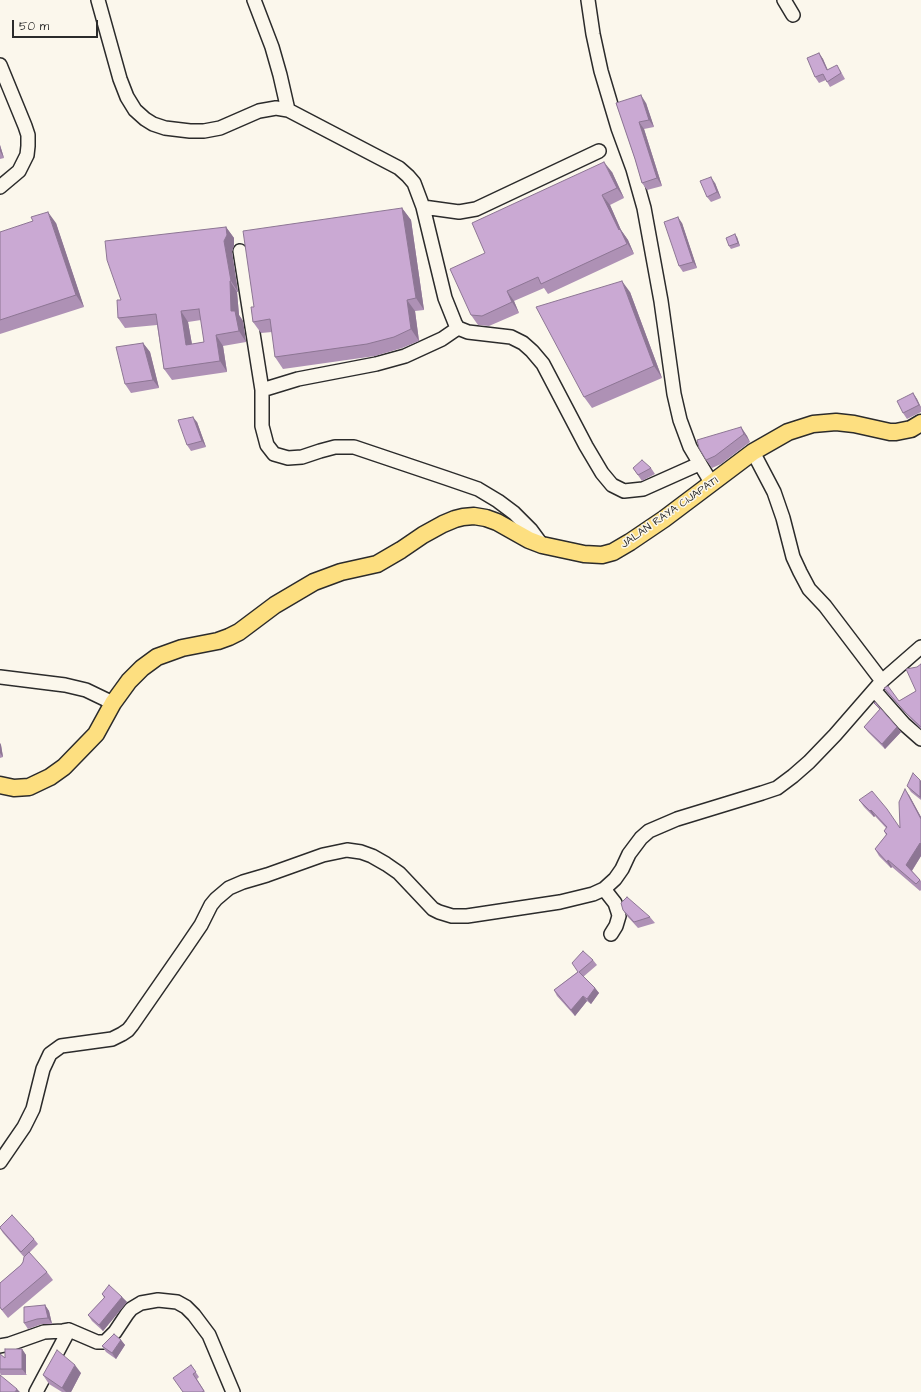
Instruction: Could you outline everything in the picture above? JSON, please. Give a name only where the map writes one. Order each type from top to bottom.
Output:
[{"type":"main road","name":"JALAN RAYA CIJAPATI","points":[[0,785],[22,788],[36,785],[50,777],[74,757],[96,734],[113,703],[129,681],[142,668],[157,657],[182,648],[229,638],[276,605],[314,582],[340,572],[377,564],[423,535],[455,519],[474,516],[486,518],[542,545],[602,555],[613,552],[664,519],[753,452],[788,432],[813,424],[836,422],[854,424],[890,432],[911,429],[921,423]]},
{"type":"street","points":[[98,0],[120,79],[127,97],[135,110],[144,119],[153,124],[178,130],[204,131],[220,128],[264,110],[276,108],[288,110],[399,168],[408,176],[414,183],[423,207],[445,298],[451,315],[458,328],[468,332],[511,336],[523,343],[532,351],[543,364],[590,453],[608,482],[618,489],[632,491],[643,489],[699,464]]},
{"type":"street","points":[[254,0],[272,47],[288,110]]},
{"type":"street","points":[[588,0],[593,34],[601,71],[618,128],[633,169],[645,215],[661,301],[674,394],[680,420],[690,447],[712,484]]},
{"type":"street","points":[[784,0],[792,15]]},
{"type":"street","points":[[0,65],[28,134],[27,155],[24,164],[19,171],[0,187]]},
{"type":"street","points":[[423,207],[459,212],[476,209],[599,151]]},
{"type":"street","points":[[240,251],[262,390],[262,426],[267,445],[274,454],[288,458],[302,457],[320,450],[335,447],[354,447],[446,478],[478,489],[498,500],[531,530],[542,545]]},
{"type":"street","points":[[262,390],[298,380],[376,364],[405,356],[442,340],[458,328]]},
{"type":"street","points":[[753,452],[774,492],[783,518],[793,557],[809,589],[825,606],[859,650],[878,686],[904,724],[921,739]]},
{"type":"street","points":[[0,1162],[34,1110],[43,1069],[50,1054],[62,1046],[112,1039],[128,1030],[192,938],[211,905],[222,894],[237,885],[323,855],[346,850],[361,852],[386,864],[399,873],[434,909],[452,916],[467,916],[560,902],[586,896],[604,889],[615,879],[622,869],[629,854],[641,838],[649,831],[677,819],[762,794],[777,788],[809,762],[878,686],[921,647]]},
{"type":"street","points":[[0,677],[65,685],[86,690],[113,703]]},
{"type":"street","points":[[604,889],[615,903],[619,916],[616,926],[611,934]]},
{"type":"street","points":[[0,1346],[44,1332],[69,1330],[97,1342],[105,1342],[115,1332],[131,1309],[141,1303],[158,1300],[177,1302],[186,1307],[194,1315],[209,1335],[233,1392]]},
{"type":"street","points":[[36,1392],[69,1330]]},
{"type":"building","points":[[819,53],[827,70],[837,65],[841,73],[827,82],[823,74],[815,77],[807,58]]},
{"type":"building","points":[[641,95],[649,120],[639,122],[657,178],[642,183],[616,103]]},
{"type":"building","points":[[604,162],[617,188],[602,195],[627,244],[541,284],[538,277],[507,291],[512,302],[482,316],[471,315],[450,269],[485,253],[472,223]]},
{"type":"building","points":[[711,177],[717,192],[707,197],[700,181]]},
{"type":"building","points":[[402,208],[416,298],[407,300],[411,329],[394,337],[367,344],[275,357],[270,319],[253,322],[251,307],[254,307],[243,231]]},
{"type":"building","points":[[48,212],[76,295],[0,320],[0,232],[33,221],[31,217]]},
{"type":"building","points":[[678,217],[693,262],[679,266],[664,222]]},
{"type":"building","points":[[226,227],[227,235],[224,241],[231,281],[231,311],[235,311],[239,331],[216,335],[220,361],[164,369],[156,314],[118,318],[117,300],[121,300],[107,260],[105,241]],"holes":[[[199,309],[204,342],[186,345],[181,311]]]},
{"type":"building","points":[[735,234],[738,243],[729,246],[726,238]]},
{"type":"building","points":[[622,281],[654,366],[584,397],[536,307]]},
{"type":"building","points":[[143,343],[153,380],[125,384],[116,347]]},
{"type":"building","points":[[913,393],[919,405],[903,413],[897,401]]},
{"type":"building","points":[[193,417],[202,441],[187,445],[178,420]]},
{"type":"building","points":[[741,427],[744,434],[715,456],[706,460],[699,448],[697,440]]},
{"type":"building","points":[[642,460],[651,468],[638,475],[633,468]]},
{"type":"building","points":[[921,664],[921,727],[906,713],[884,688],[888,686],[899,701],[916,691],[906,669],[917,667]]},
{"type":"building","points":[[875,702],[897,727],[882,744],[864,727],[880,709],[874,703]]},
{"type":"building","points":[[913,773],[920,780],[920,797],[907,786]]},
{"type":"building","points":[[905,789],[921,819],[921,844],[920,843],[906,865],[920,880],[916,884],[888,860],[887,862],[875,849],[887,834],[884,831],[887,827],[859,800],[872,791],[900,828],[899,802]]},
{"type":"building","points":[[627,897],[650,917],[634,922],[623,910],[621,903]]},
{"type":"building","points":[[583,951],[593,960],[579,972],[595,988],[587,999],[583,996],[571,1010],[554,990],[578,972],[572,963]]},
{"type":"building","points":[[12,1215],[34,1239],[21,1252],[0,1228]]},
{"type":"building","points":[[29,1252],[47,1272],[2,1310],[0,1307],[0,1283],[21,1265],[24,1257]]},
{"type":"building","points":[[109,1285],[122,1297],[99,1325],[88,1315],[105,1297],[102,1294]]},
{"type":"building","points":[[45,1305],[48,1318],[37,1319],[24,1323],[24,1307]]},
{"type":"building","points":[[114,1334],[121,1340],[112,1353],[102,1346]]},
{"type":"building","points":[[5,1349],[22,1349],[22,1369],[0,1369],[0,1354],[5,1358]]},
{"type":"building","points":[[57,1350],[75,1365],[62,1388],[43,1375]]},
{"type":"building","points":[[191,1365],[196,1372],[193,1374],[204,1391],[202,1392],[183,1392],[173,1378]]},
{"type":"building","points":[[0,1375],[17,1389],[15,1392],[0,1392]]}]
